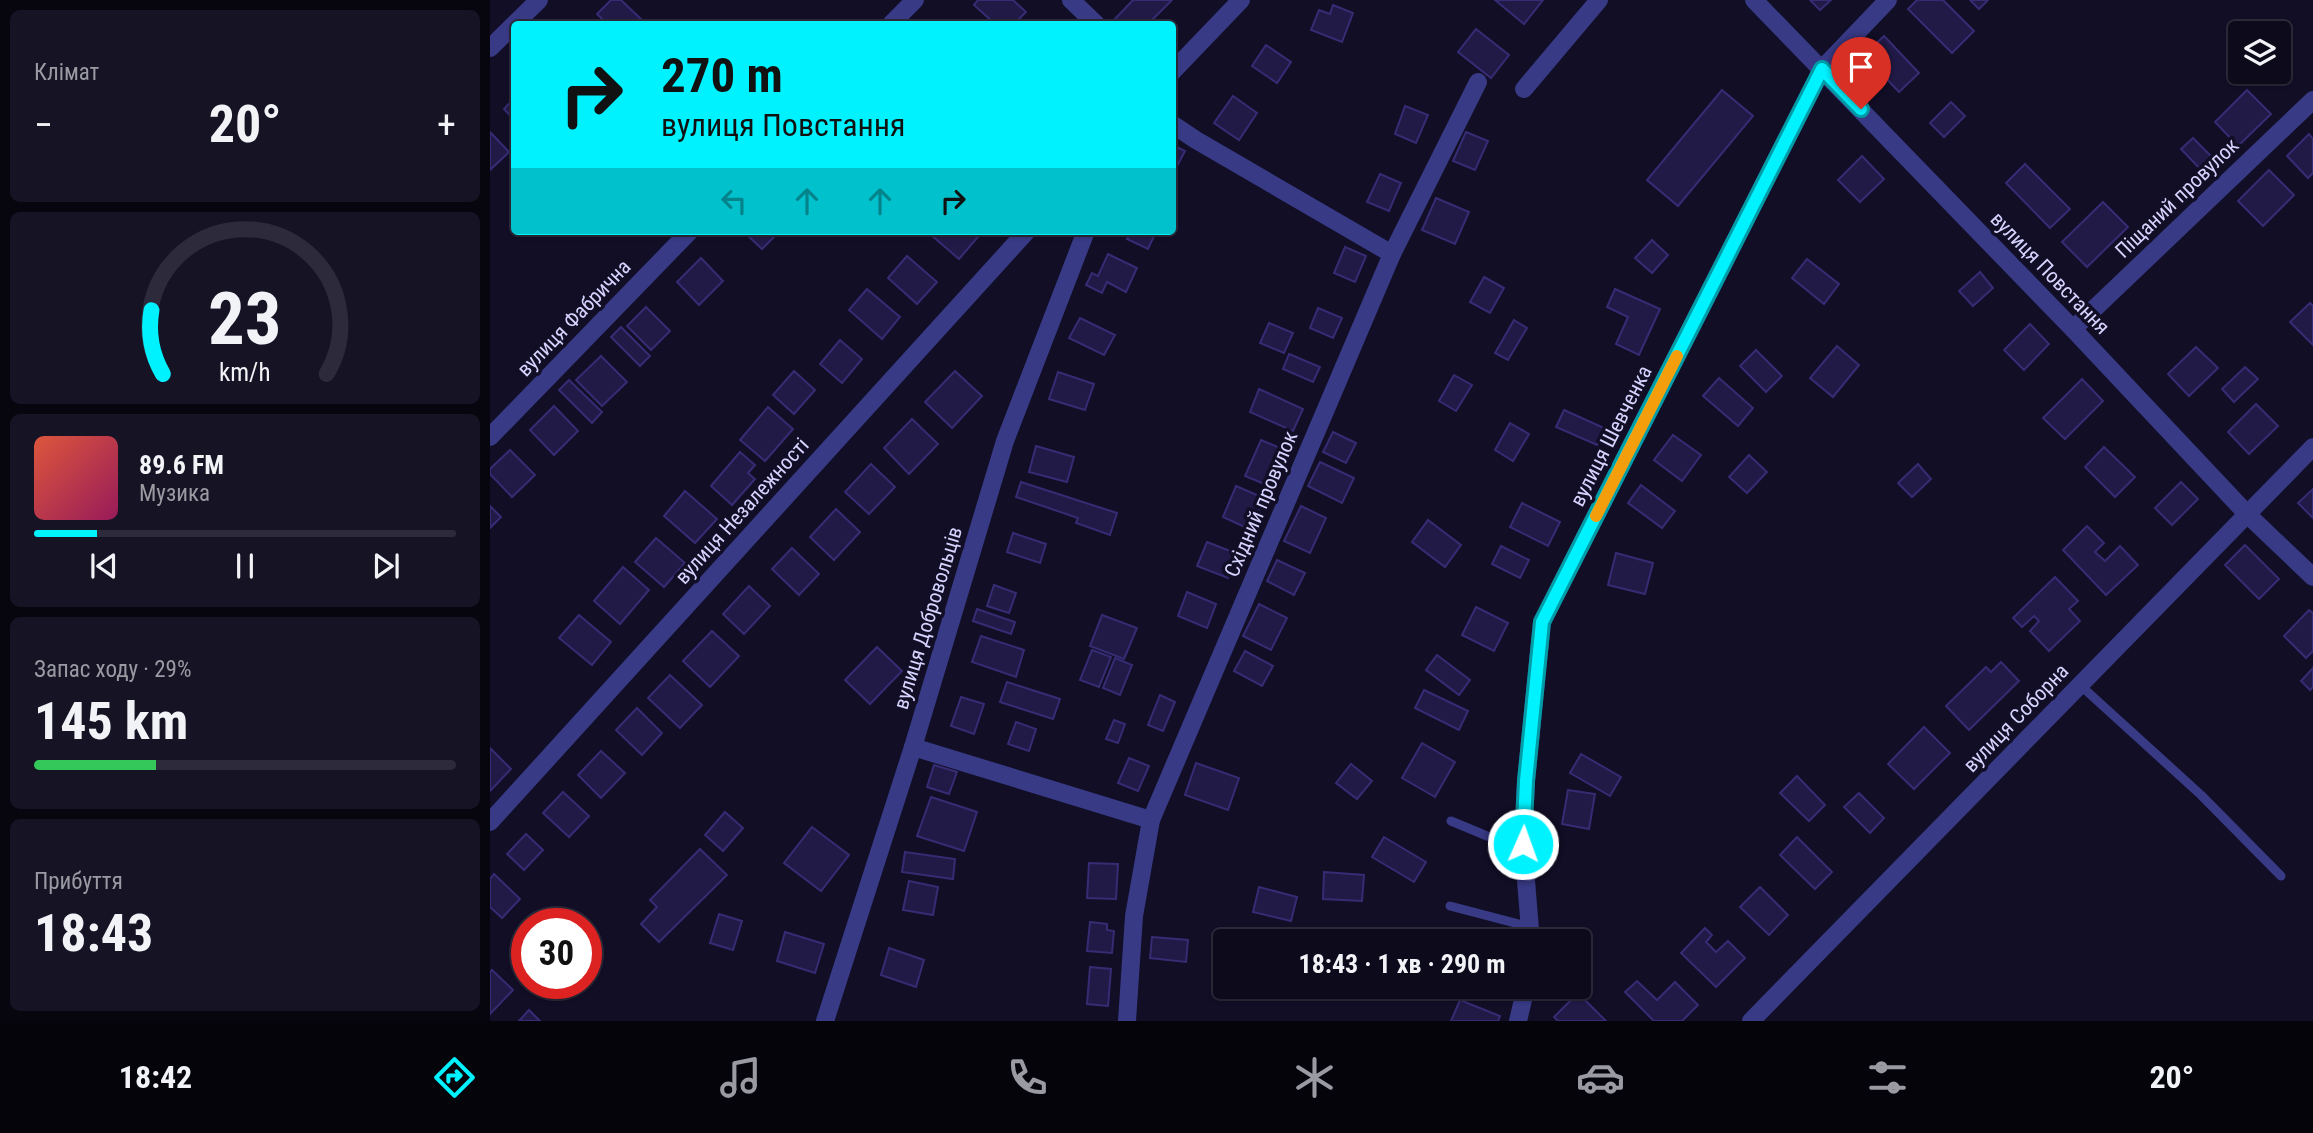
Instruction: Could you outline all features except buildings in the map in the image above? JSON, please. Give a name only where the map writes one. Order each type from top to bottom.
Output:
[{"type":"street","points":[[518,21],[539,0]]},
{"type":"street","points":[[894,21],[915,0]]},
{"type":"street","points":[[1071,0],[1093,21]]},
{"type":"street","points":[[1176,68],[1241,0]]},
{"type":"street","points":[[1524,89],[1599,0]]},
{"type":"street","name":"вулиця Повстання","points":[[1754,0],[2073,329],[2248,515],[2313,578]]},
{"type":"street","name":"вулиця Шевченка","points":[[1531,929],[1523,844],[1526,781],[1542,622],[1822,69],[1888,0]]},
{"type":"street","points":[[490,48],[511,27]]},
{"type":"street","name":"Східний провулок","points":[[1127,1021],[1134,916],[1151,820],[1392,254],[1478,82]]},
{"type":"street","name":"Піщаний провулок","points":[[2073,329],[2313,100]]},
{"type":"street","points":[[1176,127],[1392,254]]},
{"type":"street","name":"вулиця Фабрична","points":[[490,437],[686,235]]},
{"type":"street","name":"вулиця Незалежності","points":[[490,822],[1023,235]]},
{"type":"street","name":"вулиця Добровольців","points":[[825,1021],[913,747],[1005,441],[1084,235]]},
{"type":"street","name":"вулиця Соборна","points":[[1751,1021],[2313,447]]},
{"type":"street","points":[[913,747],[1151,820]]},
{"type":"street","points":[[1518,1021],[1523,999]]},
{"type":"lane","points":[[2080,685],[2201,795],[2281,876]]},
{"type":"lane","points":[[1451,821],[1487,836],[1523,844]]},
{"type":"lane","points":[[1450,906],[1517,929]]},
{"type":"slow traffic","points":[[1596,516],[1677,356]]},
{"type":"route","points":[[1523,844],[1526,781],[1542,622],[1822,69],[1861,109]]}]
